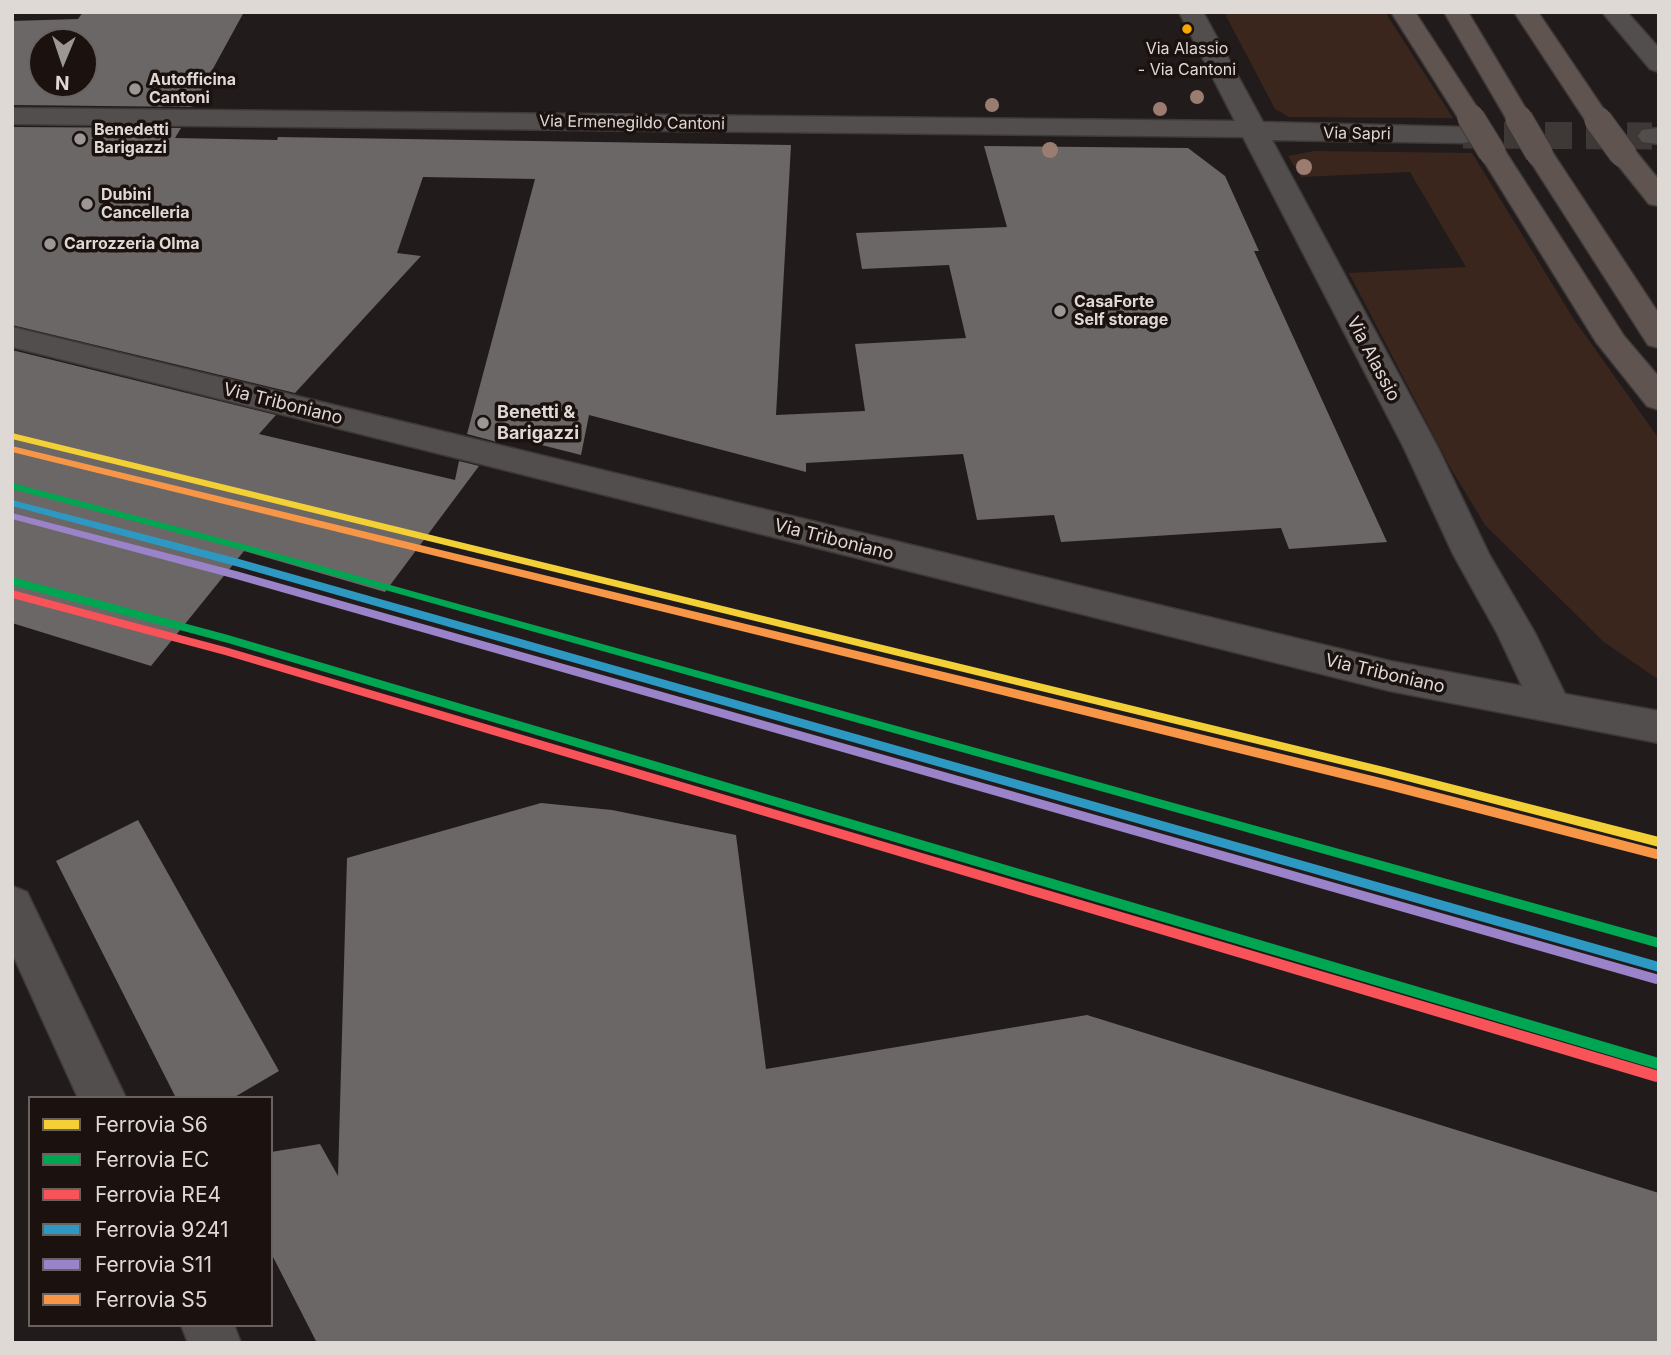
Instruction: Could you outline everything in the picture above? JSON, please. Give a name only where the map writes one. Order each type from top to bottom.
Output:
[{"type":"highway","points":[[1403,12],[1467,126],[1492,152],[1612,342],[1659,399]]},
{"type":"highway","points":[[1456,12],[1539,153],[1659,338]]},
{"type":"highway","points":[[1526,12],[1598,120],[1659,198]]},
{"type":"street","name":"Via Alassio","points":[[1191,12],[1420,446],[1471,554],[1516,633],[1552,708]]},
{"type":"street","points":[[1614,12],[1659,64]]},
{"type":"street","name":"Via Ermenegildo Cantoni","points":[[12,116],[1251,129]]},
{"type":"street","name":"Via Sapri","points":[[1251,129],[1282,133],[1467,126]]},
{"type":"street","name":"Via Triboniano","points":[[12,337],[1390,676],[1659,727]]},
{"type":"street","points":[[12,905],[101,1096]]},
{"type":"street","points":[[208,1327],[215,1343]]},
{"type":"shaded area","points":[[1224,12],[1385,12],[1453,118],[1289,117],[1275,109]]},
{"type":"shaded area","points":[[1314,151],[1472,153],[1573,318],[1659,439],[1659,680],[1604,642],[1485,525],[1450,467],[1349,273],[1466,267],[1410,172],[1301,177],[1288,156]]},
{"type":"building","points":[[83,12],[244,12],[192,107],[12,105],[12,21],[78,19]]},
{"type":"building","points":[[12,127],[181,128],[175,138],[277,140],[278,137],[791,145],[776,415],[865,411],[855,344],[966,338],[949,265],[862,269],[856,233],[1007,227],[984,146],[1188,148],[1225,176],[1259,251],[1254,251],[1387,542],[1289,549],[1281,528],[1061,542],[1054,515],[977,520],[963,454],[806,463],[806,472],[589,415],[581,455],[502,435],[497,442],[467,434],[535,179],[423,177],[397,253],[421,256],[295,393],[12,325]]},
{"type":"building","points":[[12,350],[276,415],[259,434],[455,480],[459,461],[479,466],[385,592],[244,551],[151,666],[12,623]]},
{"type":"building","points":[[541,803],[612,810],[736,835],[766,1069],[1087,1015],[1659,1193],[1659,1343],[317,1343],[273,1257],[273,1152],[320,1144],[338,1176],[347,858]]},
{"type":"building","points":[[138,820],[279,1071],[236,1096],[175,1096],[56,861]]},
{"type":"tunnel","points":[[1463,135],[1652,136]]},
{"type":"rail line","name":"S6","points":[[12,436],[1384,771],[1659,842]]},
{"type":"rail line","name":"S5","points":[[12,449],[1381,783],[1656,854]]},
{"type":"rail line","name":"EC","points":[[12,486],[250,549],[1659,943]]},
{"type":"rail line","name":"9241","points":[[12,503],[239,563],[1659,967]]},
{"type":"rail line","name":"S11","points":[[12,516],[236,575],[1656,979]]},
{"type":"rail line","name":"EC","points":[[12,581],[228,639],[1659,1064]]},
{"type":"rail line","name":"RE4","points":[[12,594],[225,651],[1656,1076]]},
{"type":"place","name":"Via Alassio - Via Cantoni","points":[[1187,29]]},
{"type":"place","name":"Autofficina Cantoni","points":[[135,89]]},
{"type":"place","name":"Benedetti Barigazzi","points":[[80,139]]},
{"type":"place","name":"Dubini Cancelleria","points":[[87,204]]},
{"type":"place","name":"Carrozzeria Olma","points":[[50,244]]},
{"type":"place","name":"CasaForte Self storage","points":[[1060,311]]},
{"type":"place","name":"Benetti & Barigazzi","points":[[483,423]]}]
